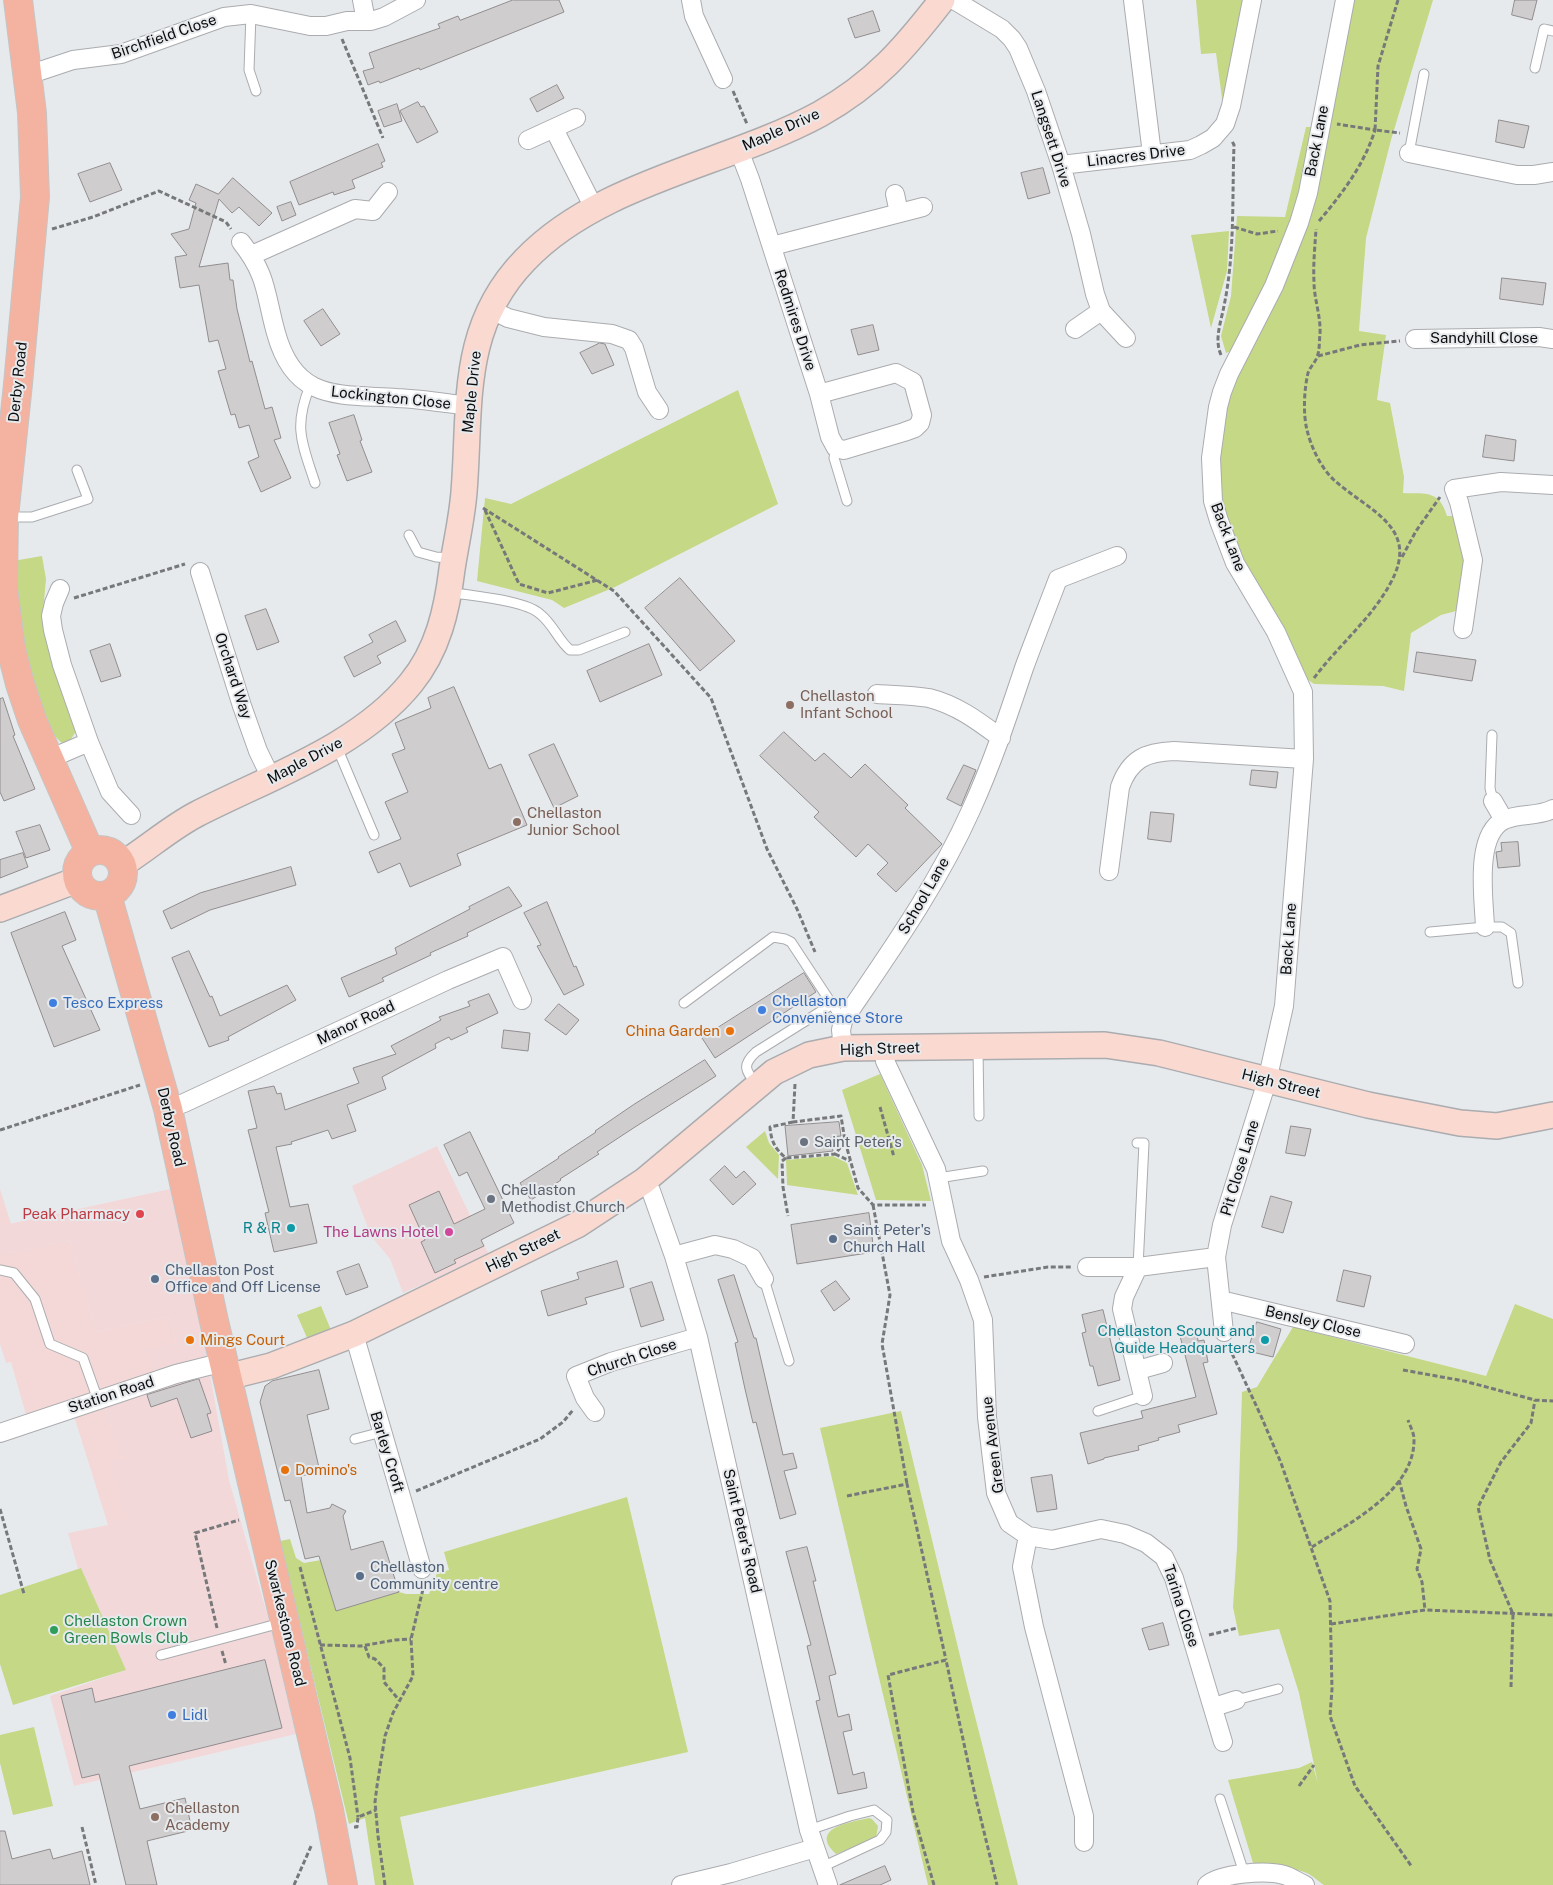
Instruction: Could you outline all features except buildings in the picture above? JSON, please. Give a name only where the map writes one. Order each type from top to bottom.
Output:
[{"type":"main road","name":"Derby Road","points":[[18,0],[28,72],[35,197],[4,517],[2,555],[4,632],[11,649],[32,720],[90,852]]},
{"type":"main road","points":[[98,850],[110,852],[117,857],[121,865],[123,873],[121,882],[118,888],[107,896],[89,894],[81,887],[77,880],[79,862],[90,852],[98,850]]},
{"type":"main road","name":"Derby Road","points":[[107,896],[168,1108],[226,1370]]},
{"type":"main road","name":"Swarkestone Road","points":[[226,1370],[258,1514],[286,1622],[332,1830],[342,1885]]},
{"type":"street","points":[[362,0],[366,21]]},
{"type":"street","name":"Birchfield Close","points":[[28,72],[37,72],[73,60],[121,54],[224,17],[251,14],[318,27],[347,21],[371,21],[384,18],[416,0]]},
{"type":"street","points":[[691,0],[694,16],[723,79]]},
{"type":"street","name":"Maple Drive","points":[[121,865],[194,816],[336,745],[359,731],[381,714],[421,671],[437,642],[449,592],[454,558],[474,502],[469,406],[472,362],[477,342],[490,309],[514,272],[540,245],[594,208],[653,182],[747,146],[817,115],[852,94],[870,81],[898,54],[942,0]]},
{"type":"street","name":"Langsett Drive","points":[[954,0],[991,21],[1012,39],[1018,48],[1036,92],[1061,165],[1081,234],[1095,294],[1101,310],[1126,338]]},
{"type":"street","points":[[1133,0],[1152,154]]},
{"type":"street","name":"Linacres Drive","points":[[1061,165],[1190,150],[1213,138],[1225,124],[1231,106],[1252,0]]},
{"type":"street","name":"Back Lane","points":[[1267,1080],[1284,1006],[1304,759],[1302,692],[1276,632],[1235,562],[1213,502],[1212,467],[1214,437],[1222,392],[1228,374],[1274,286],[1300,223],[1308,193],[1344,0]]},
{"type":"street","points":[[528,140],[576,118]]},
{"type":"street","points":[[554,129],[594,208]]},
{"type":"street","name":"Redmires Drive","points":[[747,146],[772,246],[819,394],[830,437],[836,448]]},
{"type":"street","points":[[1409,153],[1518,175],[1553,172]]},
{"type":"street","points":[[246,249],[355,209],[373,211],[388,192]]},
{"type":"street","points":[[895,194],[899,213]]},
{"type":"street","points":[[772,246],[923,207]]},
{"type":"street","name":"Lockington Close","points":[[246,249],[261,272],[283,355],[293,370],[310,386],[333,394],[400,398],[469,406]]},
{"type":"street","points":[[490,309],[508,318],[544,327],[612,334],[629,340],[634,348],[647,392],[659,410]]},
{"type":"street","points":[[1075,330],[1101,310]]},
{"type":"street","name":"Sandyhill Close","points":[[1415,339],[1539,337],[1553,339]]},
{"type":"street","points":[[819,394],[896,374],[913,382],[922,415],[920,423],[915,428],[844,450],[836,448]]},
{"type":"street","points":[[1463,629],[1473,560],[1454,489],[1501,482],[1553,485]]},
{"type":"street","name":"School Lane","points":[[843,1021],[907,927],[933,884],[971,811],[1001,738],[1024,667],[1058,579],[1117,556]]},
{"type":"street","name":"Orchard Way","points":[[200,572],[242,706],[258,751],[271,778]]},
{"type":"street","points":[[60,589],[51,616],[62,665],[89,742],[110,792],[131,815]]},
{"type":"street","points":[[877,694],[927,698],[941,702],[970,715],[1001,738]]},
{"type":"street","points":[[49,759],[89,742]]},
{"type":"street","points":[[1109,871],[1120,786],[1124,775],[1139,759],[1161,752],[1174,751],[1304,759]]},
{"type":"street","points":[[1492,801],[1504,820]]},
{"type":"street","points":[[1485,927],[1484,851],[1489,836],[1494,828],[1504,820],[1553,810]]},
{"type":"street","points":[[0,909],[77,880]]},
{"type":"street","name":"Manor Road","points":[[168,1108],[184,1103],[448,980],[503,957],[522,1000]]},
{"type":"street","points":[[843,1021],[841,1030],[843,1048]]},
{"type":"street","name":"High Street","points":[[226,1370],[271,1366],[354,1334],[577,1225],[644,1182],[774,1072],[810,1055],[843,1048],[1076,1044],[1105,1046],[1159,1053],[1377,1107],[1477,1126],[1497,1126],[1553,1115]]},
{"type":"street","name":"Green Avenue","points":[[884,1047],[885,1061],[936,1169],[952,1241],[969,1280],[983,1320],[988,1417],[996,1493],[1009,1523],[1028,1536]]},
{"type":"street","name":"Pit Close Lane","points":[[1224,1332],[1216,1258],[1222,1225],[1267,1080]]},
{"type":"street","name":"Saint Peter's Road","points":[[644,1182],[651,1192],[674,1256],[698,1337],[810,1830],[828,1885]]},
{"type":"street","points":[[674,1256],[715,1245],[733,1249],[752,1258],[764,1279]]},
{"type":"street","points":[[1087,1267],[1138,1267],[1216,1258]]},
{"type":"street","points":[[1138,1267],[1124,1297],[1122,1309],[1143,1396]]},
{"type":"street","name":"Bensley Close","points":[[1221,1302],[1229,1302],[1405,1344]]},
{"type":"street","name":"Barley Croft","points":[[354,1334],[422,1569]]},
{"type":"street","name":"Church Close","points":[[590,1405],[576,1376],[611,1362],[698,1337]]},
{"type":"street","points":[[1138,1370],[1163,1363]]},
{"type":"street","name":"Station Road","points":[[0,1433],[176,1374],[226,1370]]},
{"type":"street","name":"Tarina Close","points":[[1028,1536],[1052,1540],[1101,1529],[1125,1534],[1146,1543],[1164,1556],[1174,1578],[1223,1742]]},
{"type":"street","points":[[1028,1536],[1022,1567],[1034,1627],[1084,1816],[1084,1842]]},
{"type":"street","points":[[1214,1707],[1236,1700]]},
{"type":"street","points":[[681,1885],[731,1873],[815,1848]]},
{"type":"street","points":[[1207,1885],[1213,1880],[1244,1873],[1284,1875],[1305,1885]]},
{"type":"lane","points":[[251,14],[249,70],[256,91]]},
{"type":"lane","points":[[1535,68],[1544,29],[1553,31]]},
{"type":"lane","points":[[1409,153],[1424,74]]},
{"type":"lane","points":[[310,386],[303,404],[300,425],[302,442],[315,484]]},
{"type":"lane","points":[[836,448],[834,458],[847,502]]},
{"type":"lane","points":[[77,470],[91,508]]},
{"type":"lane","points":[[4,517],[32,517],[88,499]]},
{"type":"lane","points":[[409,535],[418,552],[436,557],[454,558]]},
{"type":"lane","points":[[449,592],[520,604],[533,609],[552,625],[570,650],[579,650],[624,632]]},
{"type":"lane","points":[[1492,735],[1490,788],[1492,801]]},
{"type":"lane","points":[[336,745],[374,835]]},
{"type":"lane","points":[[1430,932],[1485,927],[1502,928],[1511,933],[1518,983]]},
{"type":"lane","points":[[684,1003],[773,937],[792,942],[843,1021]]},
{"type":"lane","points":[[758,1085],[748,1073],[746,1066],[748,1060],[756,1052],[831,1005]]},
{"type":"lane","points":[[978,1047],[980,1116]]},
{"type":"lane","points":[[1136,1143],[1144,1143],[1138,1267]]},
{"type":"lane","points":[[938,1178],[983,1171]]},
{"type":"lane","points":[[0,1270],[14,1273],[35,1299],[50,1344],[83,1358],[98,1400]]},
{"type":"lane","points":[[764,1279],[789,1361]]},
{"type":"lane","points":[[1098,1411],[1143,1396]]},
{"type":"lane","points":[[355,1439],[382,1432]]},
{"type":"lane","points":[[161,1655],[286,1622]]},
{"type":"lane","points":[[1236,1700],[1278,1689]]},
{"type":"lane","points":[[1220,1799],[1244,1873]]},
{"type":"lane","points":[[810,1830],[874,1810],[887,1820],[886,1832],[880,1840],[822,1867]]},
{"type":"path","points":[[1398,0],[1378,66],[1375,130],[1370,147],[1338,199],[1316,223],[1314,281],[1320,323],[1318,356],[1308,374],[1306,401],[1307,430],[1323,467],[1333,479],[1388,523],[1398,538],[1401,558]]},
{"type":"path","points":[[336,24],[383,138]]},
{"type":"path","points":[[723,79],[736,93],[747,146]]},
{"type":"path","points":[[1321,122],[1403,133],[1409,153]]},
{"type":"path","points":[[1218,349],[1217,340],[1228,286],[1234,227],[1232,209],[1234,145],[1225,124]]},
{"type":"path","points":[[32,230],[47,231],[94,217],[159,191],[226,222],[246,249]]},
{"type":"path","points":[[1234,227],[1262,234],[1300,223]]},
{"type":"path","points":[[1318,356],[1360,345],[1415,339]]},
{"type":"path","points":[[1302,692],[1381,599],[1397,570],[1407,545],[1440,497],[1454,489]]},
{"type":"path","points":[[474,502],[614,591],[711,698],[767,849],[797,909],[818,960]]},
{"type":"path","points":[[474,502],[519,584],[548,593],[599,580]]},
{"type":"path","points":[[53,607],[78,596],[197,560],[200,572]]},
{"type":"path","points":[[792,1122],[796,1061]]},
{"type":"path","points":[[0,1130],[159,1078]]},
{"type":"path","points":[[880,1107],[894,1157]]},
{"type":"path","points":[[786,1158],[777,1151],[771,1139],[770,1127],[792,1122],[841,1116],[845,1142],[858,1188],[873,1205],[890,1295],[882,1344],[907,1484],[975,1795],[997,1885]]},
{"type":"path","points":[[834,1154],[845,1142]]},
{"type":"path","points":[[788,1216],[783,1187],[782,1161],[786,1158],[834,1154],[850,1161]]},
{"type":"path","points":[[873,1205],[943,1204]]},
{"type":"path","points":[[969,1280],[1048,1267],[1087,1267]]},
{"type":"path","points":[[1224,1332],[1281,1463],[1298,1516],[1312,1547],[1330,1601],[1332,1689],[1330,1716],[1355,1786],[1412,1867]]},
{"type":"path","points":[[1403,1370],[1464,1381],[1535,1400],[1553,1401]]},
{"type":"path","points":[[1511,1687],[1513,1614],[1490,1560],[1478,1507],[1501,1462],[1531,1423],[1535,1400]]},
{"type":"path","points":[[400,1494],[414,1492],[540,1438],[590,1405]]},
{"type":"path","points":[[1312,1547],[1381,1501],[1399,1479],[1409,1463],[1414,1438],[1408,1420]]},
{"type":"path","points":[[1399,1479],[1421,1549],[1417,1569],[1422,1582],[1425,1610]]},
{"type":"path","points":[[847,1496],[907,1484]]},
{"type":"path","points":[[0,1509],[24,1594]]},
{"type":"path","points":[[226,1666],[194,1533],[258,1514]]},
{"type":"path","points":[[300,1567],[350,1758],[358,1817]]},
{"type":"path","points":[[385,1885],[378,1836],[376,1802],[386,1736],[399,1700],[413,1676],[411,1639],[425,1582],[422,1569]]},
{"type":"path","points":[[1331,1624],[1425,1610],[1553,1615]]},
{"type":"path","points":[[1191,1639],[1237,1628]]},
{"type":"path","points":[[320,1646],[365,1646],[411,1639]]},
{"type":"path","points":[[365,1646],[370,1657],[375,1659],[384,1668],[384,1682],[399,1700]]},
{"type":"path","points":[[934,1885],[913,1812],[888,1675],[946,1660]]},
{"type":"path","points":[[1299,1786],[1314,1765]]},
{"type":"path","points":[[82,1827],[96,1885]]},
{"type":"path","points":[[294,1885],[312,1846],[312,1833],[332,1830]]},
{"type":"shaded area","points":[[437,1146],[489,1255],[403,1293],[390,1259],[371,1236],[352,1186]]},
{"type":"shaded area","points":[[0,1189],[11,1224],[0,1226]]},
{"type":"shaded area","points":[[170,1189],[207,1358],[229,1480],[277,1649],[296,1734],[74,1786],[50,1696],[126,1670],[81,1568],[78,1569],[68,1533],[108,1525],[110,1463],[122,1459],[105,1407],[156,1388],[146,1351],[176,1344],[170,1316],[96,1332],[70,1240],[0,1255],[0,1226]]},
{"type":"shaded area","points":[[70,1240],[96,1332],[170,1316],[176,1344],[147,1351],[153,1375],[26,1415],[11,1362],[6,1363],[0,1344],[0,1255]]},
{"type":"shaded area","points":[[105,1407],[122,1459],[110,1463],[127,1518],[108,1525],[74,1416]]},
{"type":"green space","points":[[1196,0],[1245,0],[1224,113],[1216,53],[1201,54]]},
{"type":"green space","points":[[1352,0],[1433,0],[1391,140],[1366,238],[1359,331],[1386,335],[1377,400],[1390,403],[1404,477],[1403,493],[1431,495],[1440,502],[1447,516],[1454,516],[1465,555],[1461,602],[1456,611],[1441,615],[1411,633],[1404,691],[1383,686],[1314,684],[1304,677],[1299,660],[1280,621],[1243,558],[1224,518],[1219,481],[1221,435],[1226,398],[1276,303],[1306,229]]},
{"type":"green space","points":[[1306,127],[1314,127],[1295,220],[1237,349],[1226,353],[1221,336],[1231,296],[1237,216],[1285,217]]},
{"type":"green space","points":[[1229,231],[1227,271],[1211,328],[1191,235]]},
{"type":"green space","points":[[738,390],[778,504],[615,587],[564,608],[552,600],[477,581],[485,498],[511,504]]},
{"type":"green space","points":[[42,556],[46,579],[43,612],[77,730],[69,742],[64,744],[52,731],[42,712],[33,687],[22,631],[15,579],[13,561]]},
{"type":"green space","points":[[880,1074],[922,1165],[931,1201],[876,1200],[842,1090]]},
{"type":"green space","points":[[765,1131],[769,1143],[779,1155],[778,1179],[746,1147]]},
{"type":"green space","points":[[833,1156],[847,1163],[858,1195],[787,1185],[786,1160]]},
{"type":"green space","points":[[1515,1304],[1553,1319],[1553,1885],[1324,1885],[1304,1872],[1253,1863],[1228,1780],[1299,1768],[1312,1762],[1318,1784],[1299,1693],[1279,1629],[1239,1636],[1233,1607],[1237,1548],[1242,1392],[1257,1387],[1293,1327],[1486,1376]]},
{"type":"green space","points":[[321,1306],[331,1330],[308,1340],[297,1315]]},
{"type":"green space","points":[[901,1411],[967,1685],[1018,1885],[928,1885],[820,1428]]},
{"type":"green space","points":[[627,1497],[688,1752],[400,1817],[414,1885],[375,1885],[365,1818],[349,1824],[280,1541],[290,1539],[296,1558],[304,1563],[321,1560],[336,1611],[399,1592],[406,1594],[429,1594],[437,1573],[449,1570],[444,1552]]},
{"type":"green space","name":"Chellaston Crown Green Bowls Club","points":[[81,1568],[126,1670],[13,1705],[0,1664],[0,1595]]},
{"type":"green space","points":[[34,1727],[53,1806],[13,1815],[0,1763],[0,1735]]},
{"type":"green space","points":[[869,1818],[878,1826],[876,1838],[836,1854],[829,1845],[827,1838],[829,1832],[843,1824]]},
{"type":"place","name":"Chellaston Infant School","points":[[790,705]]},
{"type":"place","name":"Chellaston Junior School","points":[[517,822]]},
{"type":"place","name":"Tesco Express","points":[[53,1003]]},
{"type":"place","name":"Chellaston Convenience Store","points":[[762,1010]]},
{"type":"place","name":"China Garden","points":[[730,1031]]},
{"type":"place","name":"Saint Peter's","points":[[804,1142]]},
{"type":"place","name":"Chellaston Methodist Church","points":[[491,1199]]},
{"type":"place","name":"Peak Pharmacy","points":[[140,1214]]},
{"type":"place","name":"R & R","points":[[291,1228]]},
{"type":"place","name":"The Lawns Hotel","points":[[449,1232]]},
{"type":"place","name":"Saint Peter's Church Hall","points":[[833,1239]]},
{"type":"place","name":"Chellaston Post Office and Off License","points":[[155,1279]]},
{"type":"place","name":"Mings Court","points":[[190,1340]]},
{"type":"place","name":"Chellaston Scount and Guide Headquarters","points":[[1265,1340]]},
{"type":"place","name":"Domino's","points":[[285,1470]]},
{"type":"place","name":"Chellaston Community centre","points":[[360,1576]]},
{"type":"place","name":"Chellaston Crown Green Bowls Club","points":[[54,1630]]},
{"type":"place","name":"Lidl","points":[[172,1715]]},
{"type":"place","name":"Chellaston Academy","points":[[155,1817]]}]
